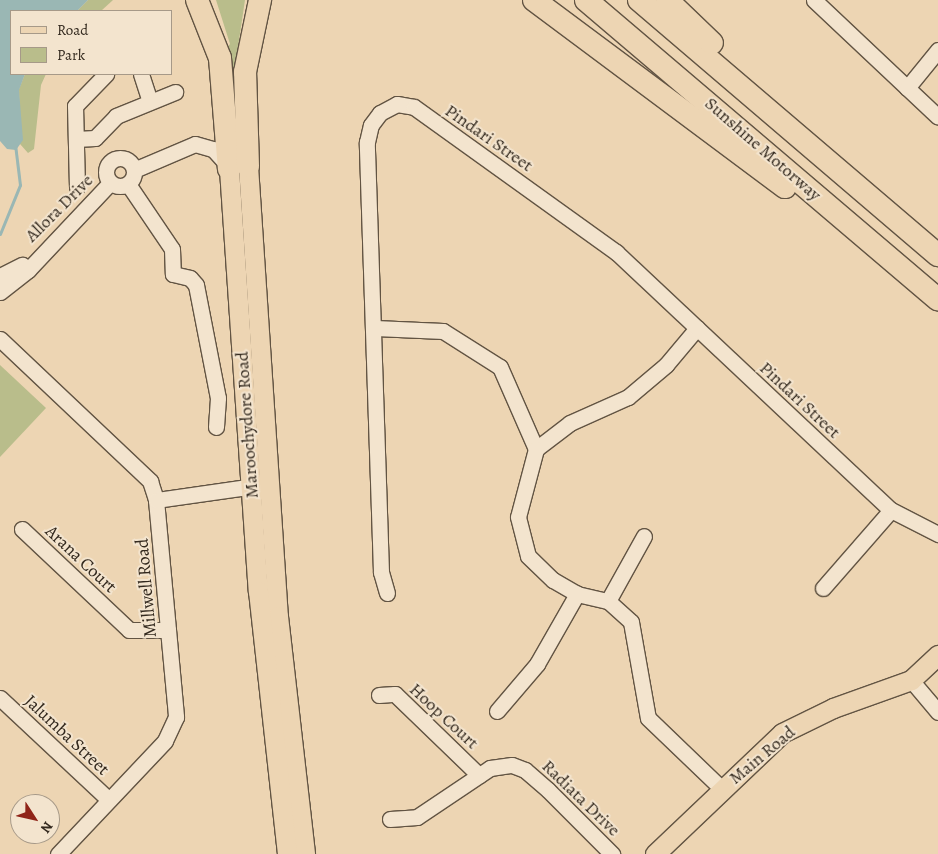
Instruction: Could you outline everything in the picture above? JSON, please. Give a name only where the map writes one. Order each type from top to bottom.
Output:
[{"type":"highway","name":"Maroochydore Road","points":[[198,0],[220,58],[239,167]]},
{"type":"highway","name":"Maroochydore Road","points":[[239,167],[244,72],[260,0]]},
{"type":"highway","points":[[534,0],[835,224],[860,233]]},
{"type":"highway","name":"Sunshine Motorway","points":[[586,0],[938,300]]},
{"type":"highway","name":"Sunshine Motorway","points":[[639,0],[938,255]]},
{"type":"highway","points":[[667,0],[889,202],[903,225]]},
{"type":"main road","name":"Maroochydore Road","points":[[239,167],[259,485],[287,854]]},
{"type":"main road","name":"Maroochydore Road","points":[[259,485],[305,854]]},
{"type":"main road","name":"Main Road","points":[[655,854],[782,734],[808,718],[911,680],[938,655]]},
{"type":"street","points":[[814,0],[938,117]]},
{"type":"street","points":[[907,88],[938,50]]},
{"type":"street","points":[[77,187],[75,106],[105,75]]},
{"type":"street","points":[[141,75],[150,102]]},
{"type":"street","points":[[76,139],[94,138],[116,116],[175,92]]},
{"type":"street","name":"Pindari Street","points":[[386,592],[381,572],[376,328],[367,142],[370,125],[380,113],[397,104],[414,107],[616,252],[891,510],[938,534]]},
{"type":"street","points":[[216,427],[218,398],[196,285],[188,278],[172,274],[172,249],[131,177],[127,160],[115,158],[105,172],[110,183],[131,177],[195,144],[213,149],[239,167]]},
{"type":"street","name":"Allora Drive","points":[[0,292],[35,260],[110,183]]},
{"type":"street","name":"Allora Drive","points":[[0,276],[35,260]]},
{"type":"street","points":[[376,328],[443,332],[500,367],[536,449]]},
{"type":"street","points":[[697,328],[666,365],[628,397],[570,423],[536,449],[518,517],[528,556],[553,580],[577,594],[608,601],[631,622],[648,718],[722,789]]},
{"type":"street","name":"Millwell Road","points":[[0,339],[150,481],[156,500],[176,717],[165,741],[108,800],[61,853]]},
{"type":"street","points":[[156,500],[259,485]]},
{"type":"street","points":[[823,588],[891,510]]},
{"type":"street","name":"Arana Court","points":[[22,529],[129,630],[168,630]]},
{"type":"street","points":[[608,601],[644,536]]},
{"type":"street","points":[[497,710],[537,664],[577,594]]},
{"type":"street","points":[[911,680],[938,712]]},
{"type":"street","name":"Hoop Court","points":[[378,695],[395,694],[479,775]]},
{"type":"street","name":"Jalumba Street","points":[[0,698],[108,800]]},
{"type":"street","name":"Radiata Drive","points":[[390,819],[417,817],[490,768],[512,765],[525,770],[612,854]]},
{"type":"green space","points":[[88,0],[113,0],[102,10],[78,10]]},
{"type":"green space","points":[[216,0],[245,0],[233,80],[226,49],[230,44]]},
{"type":"green space","points":[[25,75],[46,75],[41,85],[34,149],[28,153],[20,144],[19,89]]},
{"type":"green space","points":[[0,365],[46,408],[0,457]]},
{"type":"water","points":[[0,0],[88,0],[78,10],[10,10],[10,75],[25,75],[19,90],[23,140],[16,150],[7,149],[0,141]]},
{"type":"waterway","points":[[0,234],[20,185],[15,147]]}]
